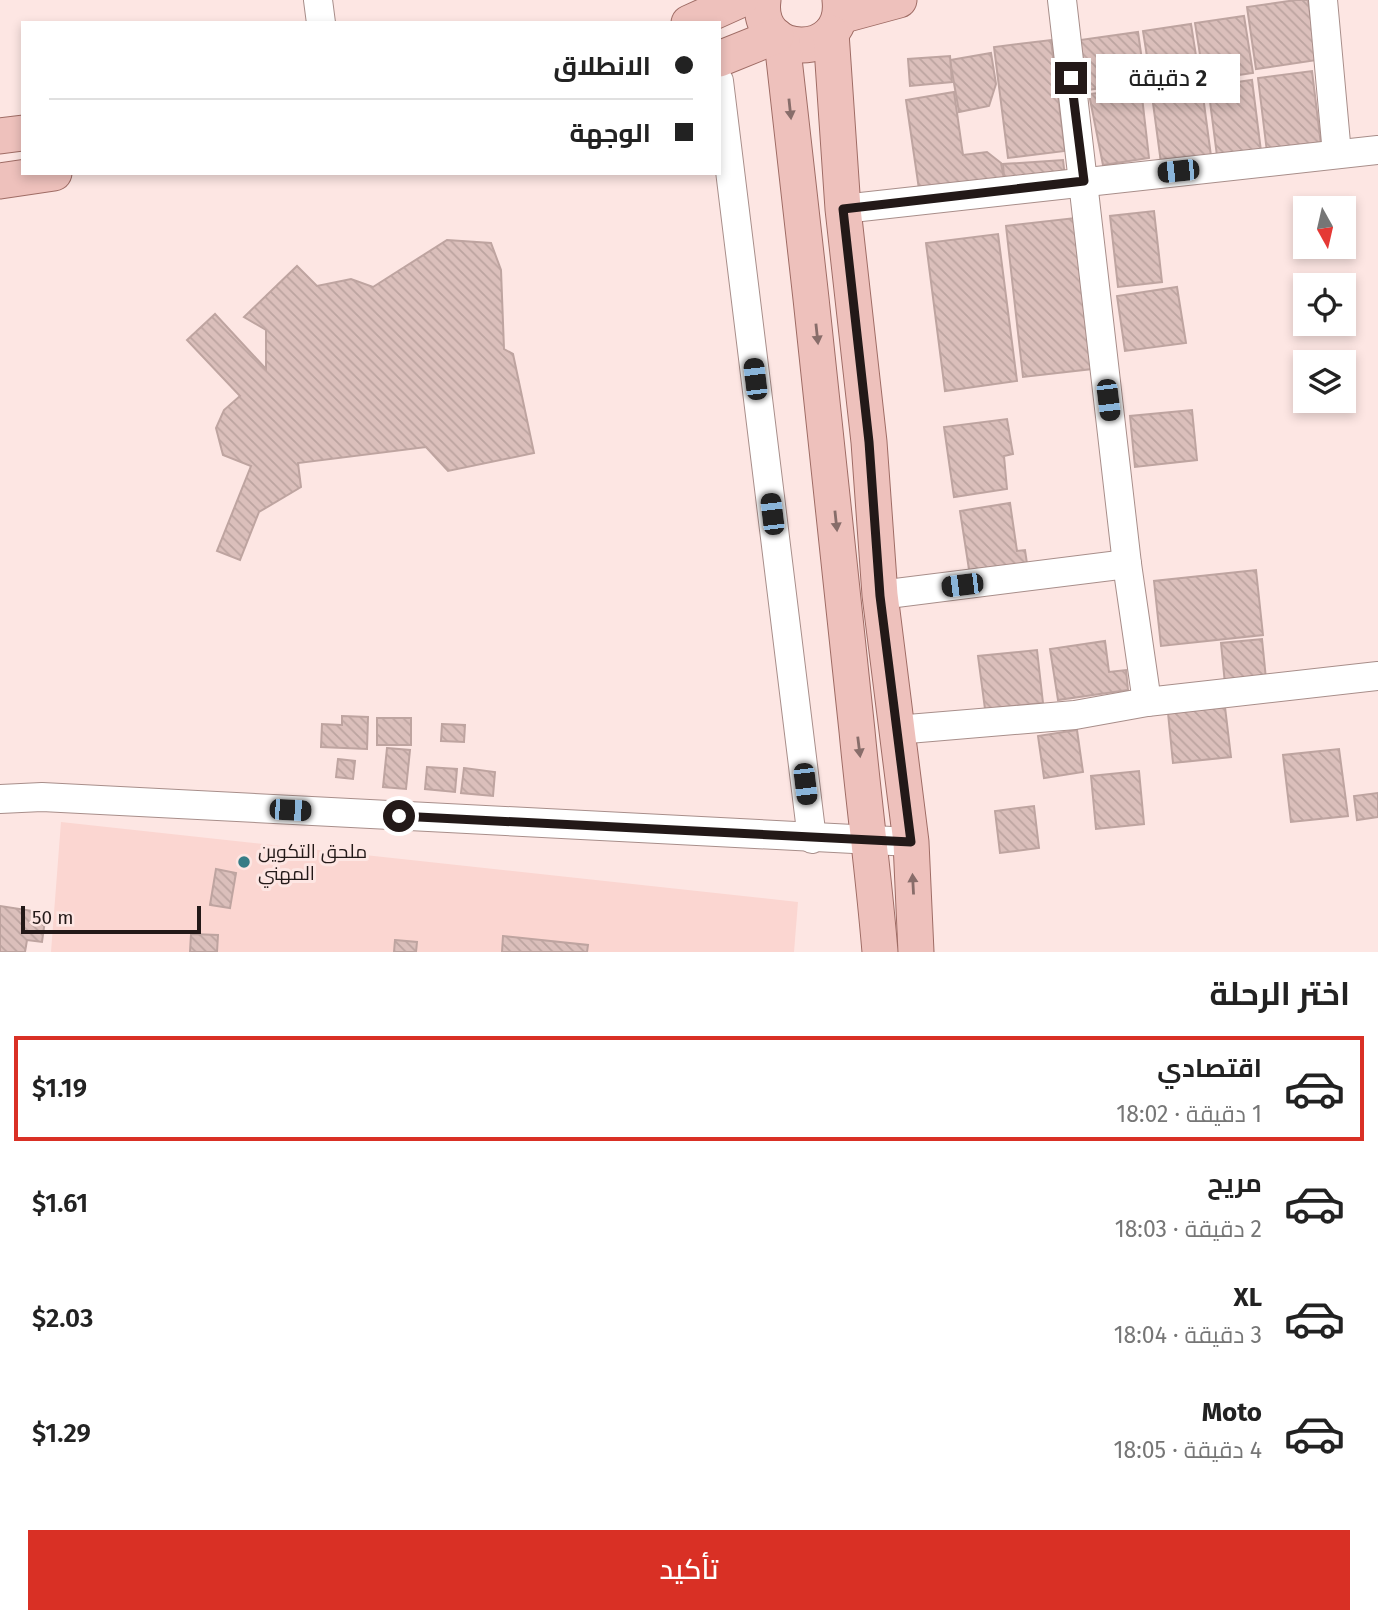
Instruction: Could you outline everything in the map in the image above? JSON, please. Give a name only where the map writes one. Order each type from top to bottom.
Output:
[{"type":"main road","points":[[693,21],[740,0]]},
{"type":"main road","points":[[763,0],[764,18],[779,38],[792,44],[813,44],[837,16],[899,0]]},
{"type":"main road","points":[[837,16],[843,209],[869,442],[880,596],[911,842],[916,952]]},
{"type":"main road","points":[[721,59],[779,38]]},
{"type":"main road","points":[[779,38],[811,278],[858,738],[872,842],[880,952]]},
{"type":"main road","points":[[0,136],[21,133]]},
{"type":"main road","points":[[0,181],[40,175]]},
{"type":"street","points":[[318,0],[321,21]]},
{"type":"street","points":[[1062,0],[1127,564],[1147,702]]},
{"type":"street","points":[[1322,0],[1336,154]]},
{"type":"street","points":[[721,97],[811,838]]},
{"type":"street","points":[[843,209],[1378,150]]},
{"type":"street","points":[[880,596],[1127,564]]},
{"type":"street","points":[[896,730],[1075,715],[1147,702],[1378,676]]},
{"type":"street","points":[[0,789],[42,797]]},
{"type":"street","points":[[0,799],[42,797],[911,842]]},
{"type":"shaded area","name":"ملحق التكوين المهني","points":[[61,822],[798,902],[794,952],[51,952]]},
{"type":"building","points":[[1308,0],[1317,60],[1256,69],[1247,7]]},
{"type":"building","points":[[1244,16],[1253,73],[1204,80],[1195,23]]},
{"type":"building","points":[[1191,24],[1199,75],[1151,82],[1143,31]]},
{"type":"building","points":[[1138,32],[1145,82],[1087,90],[1080,40]]},
{"type":"building","points":[[1051,40],[1065,151],[1008,158],[994,47]]},
{"type":"building","points":[[991,53],[996,84],[989,106],[959,112],[950,60]]},
{"type":"building","points":[[950,56],[952,82],[910,86],[908,59]]},
{"type":"building","points":[[1312,71],[1321,145],[1267,152],[1258,78]]},
{"type":"building","points":[[1252,80],[1261,151],[1217,156],[1208,86]]},
{"type":"building","points":[[1201,81],[1211,156],[1161,163],[1151,88]]},
{"type":"building","points":[[1141,88],[1149,158],[1103,165],[1089,94]]},
{"type":"building","points":[[954,92],[963,155],[987,152],[1001,163],[1005,183],[920,196],[906,100]]},
{"type":"building","points":[[1063,160],[1066,185],[1005,190],[1003,164]]},
{"type":"building","points":[[1154,211],[1162,282],[1118,287],[1110,216]]},
{"type":"building","points":[[1075,218],[1092,369],[1023,377],[1006,226]]},
{"type":"building","points":[[998,234],[1017,381],[945,391],[926,243]]},
{"type":"building","points":[[447,240],[491,243],[501,270],[504,349],[513,354],[534,453],[448,471],[426,447],[298,463],[301,487],[259,512],[240,560],[217,551],[251,466],[223,455],[216,428],[224,410],[240,396],[187,340],[215,314],[266,369],[266,330],[244,317],[297,266],[317,286],[351,279],[373,287]]},
{"type":"building","points":[[1177,287],[1186,343],[1125,351],[1117,296]]},
{"type":"building","points":[[1192,410],[1197,460],[1135,467],[1130,416]]},
{"type":"building","points":[[1007,419],[1013,454],[1004,456],[1007,489],[954,497],[944,427]]},
{"type":"building","points":[[1010,503],[1017,551],[1025,550],[1029,577],[970,576],[960,511]]},
{"type":"building","points":[[1256,570],[1263,635],[1161,646],[1154,581]]},
{"type":"building","points":[[1262,639],[1266,679],[1225,684],[1221,643]]},
{"type":"building","points":[[1105,641],[1109,672],[1126,670],[1128,690],[1058,700],[1050,649]]},
{"type":"building","points":[[1037,650],[1043,703],[985,709],[978,656]]},
{"type":"building","points":[[1225,707],[1231,757],[1173,763],[1168,713]]},
{"type":"building","points":[[342,716],[368,717],[367,749],[321,747],[322,724],[342,725]]},
{"type":"building","points":[[377,718],[411,718],[411,745],[377,745]]},
{"type":"building","points":[[442,724],[465,725],[464,742],[441,741]]},
{"type":"building","points":[[1077,730],[1083,772],[1044,778],[1038,736]]},
{"type":"building","points":[[387,748],[410,750],[406,789],[383,787]]},
{"type":"building","points":[[1339,749],[1348,816],[1291,822],[1283,755]]},
{"type":"building","points":[[338,759],[355,761],[353,779],[336,777]]},
{"type":"building","points":[[427,767],[457,769],[455,792],[425,789]]},
{"type":"building","points":[[464,768],[495,772],[493,796],[461,793]]},
{"type":"building","points":[[1139,771],[1144,824],[1096,829],[1091,776]]},
{"type":"building","points":[[1378,793],[1378,817],[1357,820],[1354,796]]},
{"type":"building","points":[[1034,806],[1039,848],[1000,853],[995,811]]},
{"type":"building","points":[[216,869],[236,873],[230,908],[210,905]]},
{"type":"building","points":[[0,906],[46,913],[42,942],[27,940],[25,952],[0,952]]},
{"type":"building","points":[[191,934],[218,935],[217,952],[190,952]]},
{"type":"building","points":[[503,936],[588,945],[587,952],[502,952]]},
{"type":"building","points":[[395,940],[417,942],[416,952],[394,952]]},
{"type":"place","name":"ملحق التكوين المهني","points":[[244,862]]},
{"type":"route","points":[[399,816],[911,842],[880,596],[869,442],[843,209],[1084,181],[1071,78]]}]
